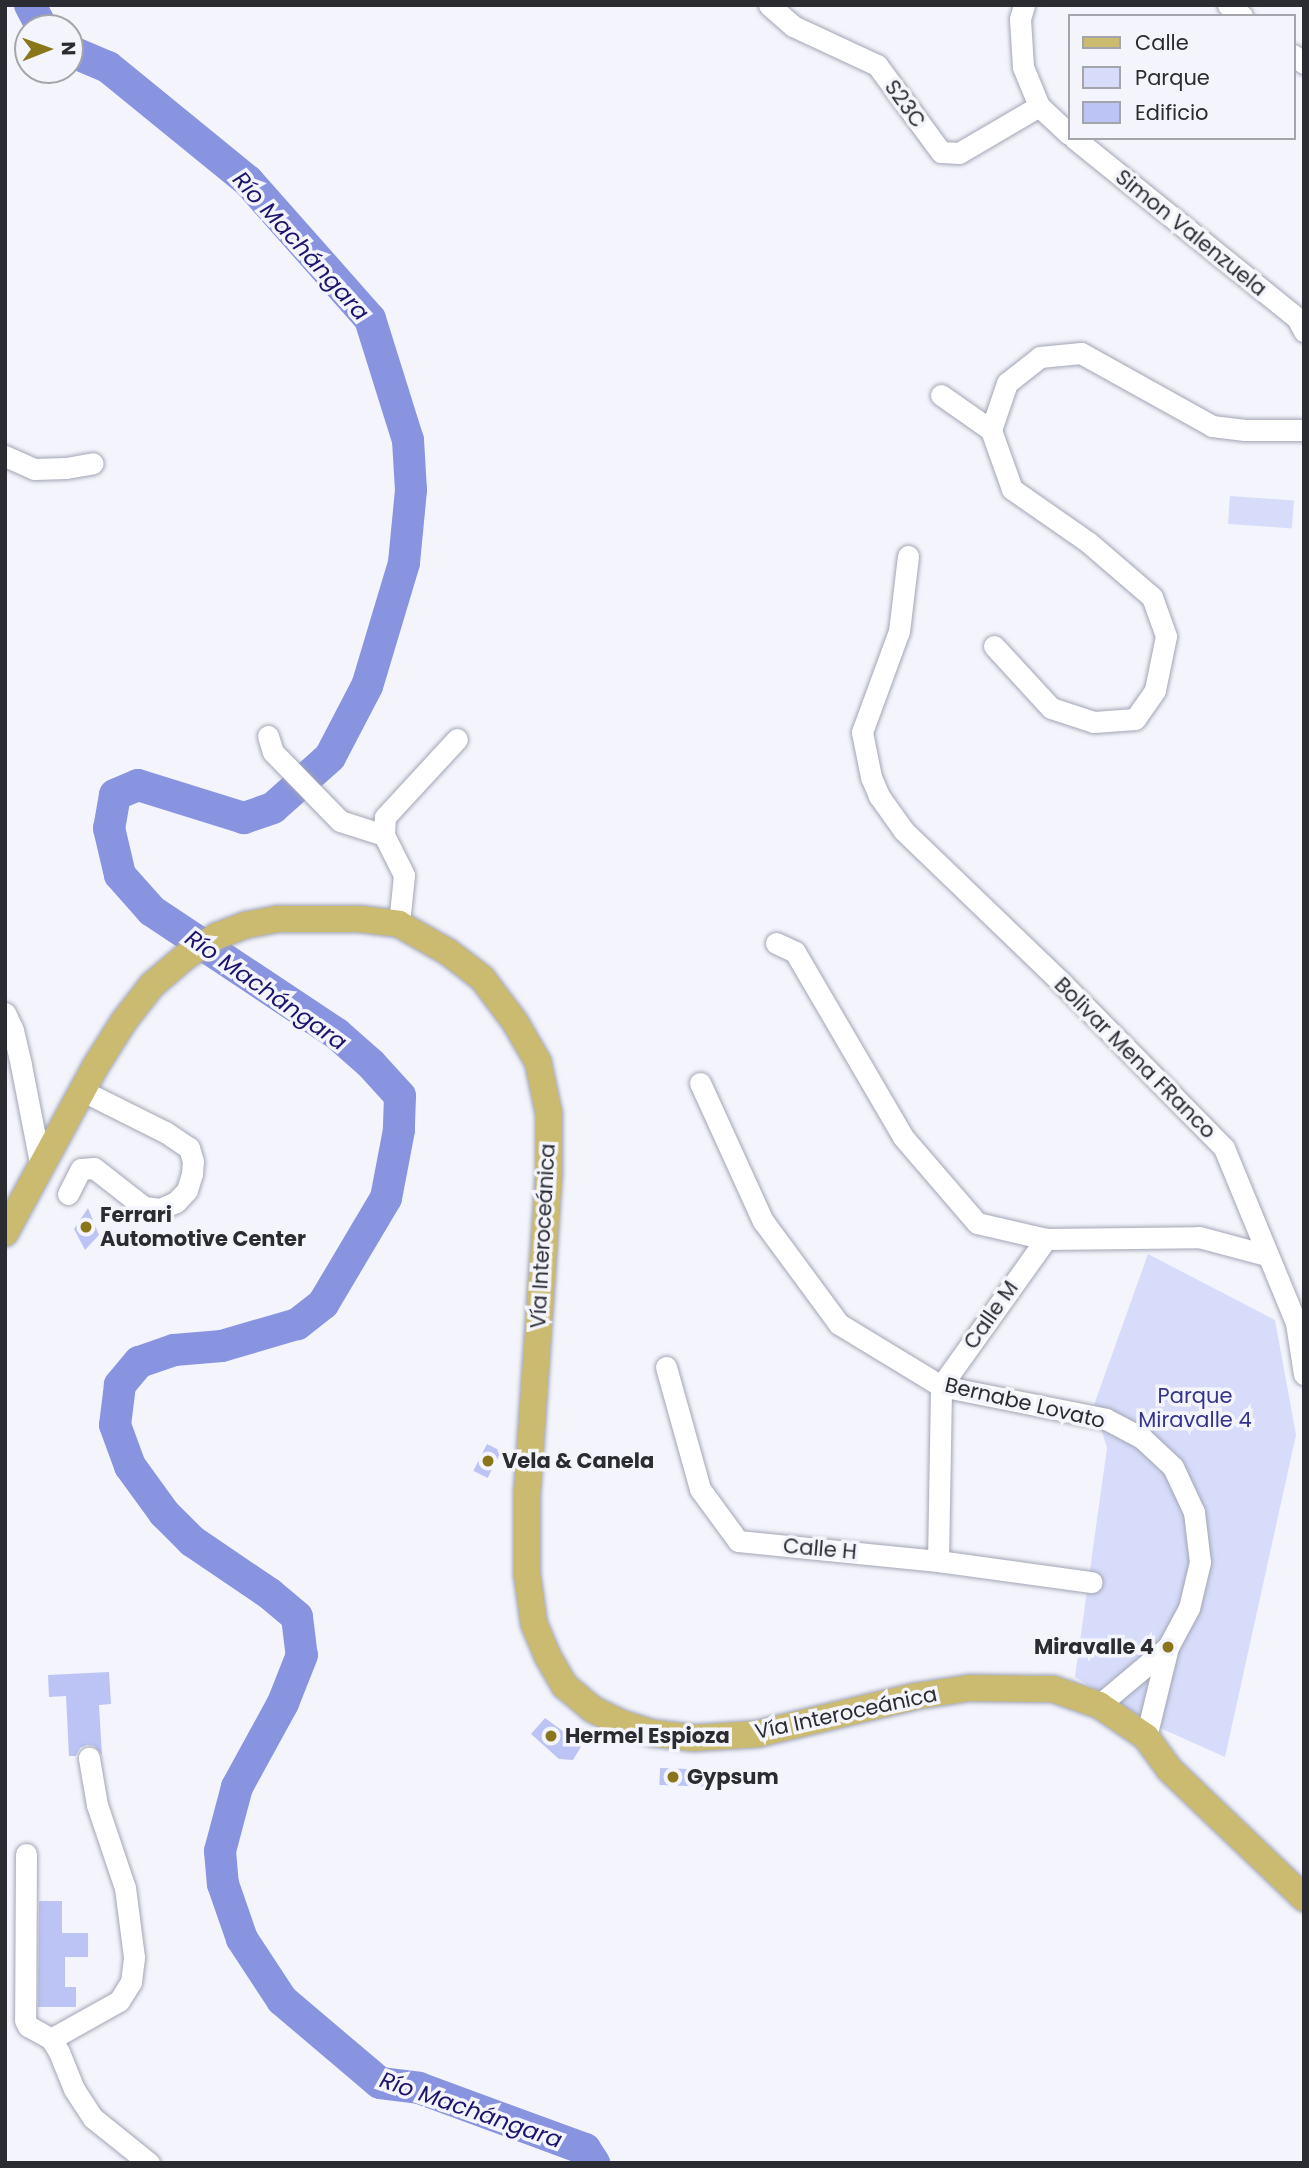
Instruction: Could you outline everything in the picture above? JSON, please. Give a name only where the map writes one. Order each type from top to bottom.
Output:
[{"type":"main road","name":"Vía Interoceánica","points":[[5,1233],[95,1067],[124,1021],[152,985],[186,956],[218,936],[246,925],[308,918],[360,919],[399,925],[448,952],[482,978],[515,1022],[538,1062],[549,1114],[549,1172],[527,1491],[527,1574],[534,1623],[548,1657],[565,1686],[593,1709],[621,1723],[652,1733],[694,1738],[757,1734],[917,1696],[968,1688],[1053,1689],[1099,1706],[1146,1737],[1169,1769],[1304,1898]]},
{"type":"main road","name":"Vía Interoceánica","points":[[1018,1690],[1097,1725],[1169,1769]]},
{"type":"street","name":"S23C","points":[[769,5],[793,26],[877,65],[941,152],[959,153],[1039,106]]},
{"type":"street","points":[[1024,5],[1020,19],[1023,67],[1039,106],[1068,133]]},
{"type":"street","name":"Simon Valenzuela","points":[[1076,140],[1297,318],[1304,331]]},
{"type":"street","points":[[990,430],[1007,383],[1040,356],[1081,353],[1212,426],[1245,430],[1304,430]]},
{"type":"street","points":[[941,395],[990,430],[1013,489],[1088,542],[1152,597],[1166,636],[1155,690],[1135,719],[1094,722],[1051,708],[994,646]]},
{"type":"street","points":[[5,456],[34,469],[93,463]]},
{"type":"street","name":"Bolivar Mena FRanco","points":[[908,556],[899,631],[862,732],[869,768],[879,796],[904,831],[1189,1109],[1224,1148],[1266,1255],[1296,1322],[1304,1374]]},
{"type":"street","points":[[399,925],[404,875],[384,835],[385,817],[457,739]]},
{"type":"street","points":[[271,744],[340,821],[384,835]]},
{"type":"street","points":[[776,943],[795,951],[903,1137],[977,1223],[1046,1239],[1199,1237],[1266,1255]]},
{"type":"street","points":[[5,1013],[13,1030],[41,1168]]},
{"type":"street","name":"Bernabe Lovato","points":[[701,1083],[763,1221],[839,1324],[941,1386],[1106,1419],[1143,1438],[1173,1467],[1194,1513],[1199,1562],[1189,1608],[1168,1647],[1146,1737]]},
{"type":"street","points":[[68,1194],[81,1168],[94,1168],[144,1207],[160,1209],[176,1202],[187,1190],[192,1174],[193,1161],[189,1148],[165,1132],[83,1091]]},
{"type":"street","name":"Calle M","points":[[941,1386],[1046,1239]]},
{"type":"street","name":"Calle H","points":[[666,1367],[700,1489],[738,1541],[938,1561],[1092,1582]]},
{"type":"street","points":[[938,1561],[941,1386]]},
{"type":"street","name":"Bernabe Lovato","points":[[1099,1706],[1168,1647]]},
{"type":"street","points":[[51,2039],[120,2000],[131,1982],[134,1957],[125,1888],[97,1805],[89,1758]]},
{"type":"street","points":[[26,1854],[28,2026],[51,2039],[60,2052],[74,2089],[93,2118],[149,2163]]},
{"type":"green space","points":[[1230,496],[1294,500],[1292,528],[1228,524]]},
{"type":"green space","name":"Parque Miravalle 4","points":[[1148,1254],[1275,1320],[1296,1435],[1225,1757],[1160,1728],[1075,1677],[1107,1448],[1094,1405]]},
{"type":"building","name":"Ferrari Automotive Center","points":[[88,1208],[99,1235],[85,1250],[74,1229]]},
{"type":"building","name":"Vela & Canela","points":[[487,1444],[501,1451],[488,1478],[473,1471]]},
{"type":"building","points":[[109,1672],[111,1704],[99,1705],[102,1755],[94,1746],[87,1745],[80,1748],[76,1756],[69,1756],[66,1696],[49,1697],[48,1675]]},
{"type":"building","name":"Hermel Espioza","points":[[545,1718],[582,1745],[573,1760],[559,1759],[531,1734]]},
{"type":"building","points":[[660,1768],[710,1770],[709,1787],[659,1785]]},
{"type":"building","points":[[39,1901],[62,1901],[62,1933],[88,1933],[88,1957],[65,1957],[65,1987],[76,1987],[76,2007],[38,2007]]},
{"type":"waterway","name":"Río Machángara","points":[[30,5],[35,14]]},
{"type":"waterway","name":"Río Machángara","points":[[84,57],[108,67],[248,181],[370,319],[408,440],[411,490],[404,563],[367,686],[330,757],[273,808],[244,818],[138,785],[115,795],[109,828],[120,875],[152,911],[337,1034],[371,1064],[400,1096],[399,1130],[386,1198],[323,1304],[297,1324],[222,1346],[174,1350],[139,1362],[120,1385],[115,1425],[130,1466],[164,1513],[192,1541],[270,1594],[297,1617],[302,1655],[283,1703],[237,1787],[220,1851],[223,1884],[242,1939],[282,2000],[380,2083],[419,2088],[585,2149],[594,2163]]},
{"type":"place","name":"Ferrari Automotive Center","points":[[86,1227]]},
{"type":"place","name":"Vela & Canela","points":[[488,1461]]},
{"type":"place","name":"Miravalle 4","points":[[1168,1647]]},
{"type":"place","name":"Hermel Espioza","points":[[551,1736]]},
{"type":"place","name":"Gypsum","points":[[673,1777]]}]
